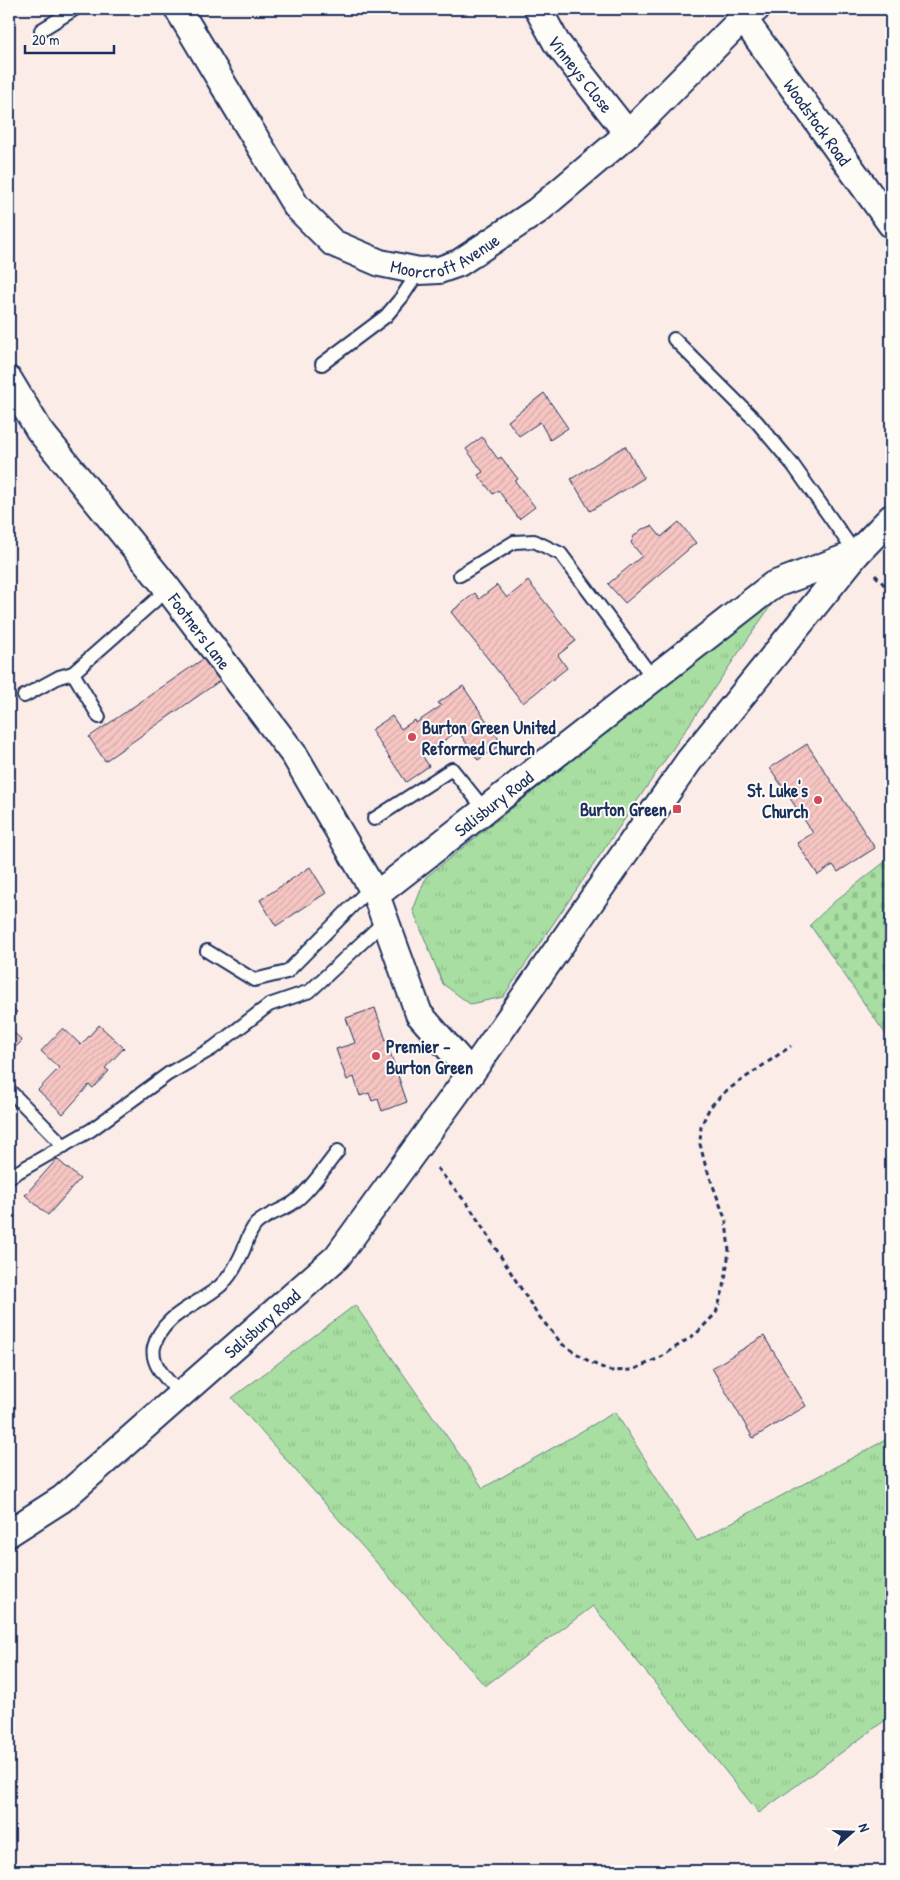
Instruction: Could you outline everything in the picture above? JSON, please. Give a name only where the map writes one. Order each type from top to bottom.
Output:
[{"type":"street","name":"Vinneys Close","points":[[538,9],[556,42],[628,134]]},
{"type":"street","name":"Moorcroft Avenue","points":[[183,10],[296,206],[333,243],[380,263],[419,271],[439,270],[459,263],[537,211],[628,134],[750,14]]},
{"type":"street","name":"Woodstock Road","points":[[750,14],[891,224]]},
{"type":"street","name":"Footners Lane","points":[[9,380],[39,430],[168,589],[295,756],[374,891]]},
{"type":"street","name":"Salisbury Road","points":[[9,1533],[62,1499],[337,1257],[471,1073],[689,761],[856,554],[891,518]]},
{"type":"street","name":"Salisbury Road","points":[[374,891],[485,810],[772,586],[856,554]]},
{"type":"street","points":[[374,891],[420,1014],[471,1073]]},
{"type":"lane","points":[[41,30],[76,9]]},
{"type":"lane","points":[[322,364],[386,316],[402,297],[419,271]]},
{"type":"lane","points":[[674,339],[757,422],[793,465],[856,554]]},
{"type":"lane","points":[[460,575],[514,542],[534,541],[561,554],[653,678]]},
{"type":"lane","points":[[24,696],[59,677],[73,673],[168,589]]},
{"type":"lane","points":[[73,673],[99,717]]},
{"type":"lane","points":[[374,819],[452,769],[485,810]]},
{"type":"lane","points":[[208,951],[254,980],[288,972],[374,891]]},
{"type":"lane","points":[[9,1177],[91,1130],[168,1074],[213,1048],[269,1005],[310,991],[386,920]]},
{"type":"lane","points":[[9,1090],[64,1146]]},
{"type":"lane","points":[[181,1395],[156,1364],[154,1346],[162,1332],[172,1319],[219,1286],[232,1272],[244,1250],[249,1234],[256,1224],[268,1215],[293,1203],[338,1151]]},
{"type":"path","points":[[417,1147],[469,1206],[538,1314],[562,1344],[590,1362],[610,1371],[633,1370],[661,1357],[697,1334],[716,1314],[724,1287],[729,1251],[726,1221],[705,1164],[700,1144],[701,1126],[710,1106],[726,1091],[791,1046]]},
{"type":"green space","name":"Burton Green","points":[[778,595],[503,997],[470,1004],[443,984],[413,910],[426,877]]},
{"type":"green space","points":[[891,857],[891,1042],[810,925],[835,901]]},
{"type":"green space","points":[[355,1305],[483,1488],[615,1412],[697,1541],[891,1437],[891,1716],[759,1813],[593,1606],[485,1686],[232,1398]]},
{"type":"building","points":[[544,393],[568,428],[550,440],[540,422],[519,436],[508,421]]},
{"type":"building","points":[[482,437],[498,459],[501,457],[518,479],[515,481],[535,507],[519,519],[498,490],[493,494],[478,475],[483,472],[466,449]]},
{"type":"building","points":[[625,446],[644,478],[590,511],[571,479]]},
{"type":"building","points":[[679,522],[696,543],[625,603],[608,584],[642,556],[631,543],[634,536],[642,529],[652,526],[661,537]]},
{"type":"building","points":[[528,581],[576,641],[558,655],[567,668],[523,703],[451,612],[475,593],[479,599],[497,585],[507,598]]},
{"type":"building","points":[[206,657],[221,680],[105,761],[89,737]]},
{"type":"building","name":"Burton Green United Reformed Church","points":[[463,686],[502,744],[478,760],[458,731],[422,755],[429,766],[406,782],[371,730],[392,716],[401,729],[415,720],[416,723],[441,706],[438,703]]},
{"type":"building","name":"St. Luke's Church","points":[[807,744],[875,848],[838,872],[833,865],[818,875],[797,843],[813,833],[770,768]]},
{"type":"building","points":[[310,867],[326,893],[276,926],[260,900]]},
{"type":"building","points":[[9,1004],[17,1012],[9,1020]]},
{"type":"building","points":[[375,1008],[407,1102],[382,1111],[378,1099],[372,1101],[369,1093],[360,1096],[354,1077],[347,1080],[336,1049],[355,1043],[346,1018]]},
{"type":"building","points":[[99,1025],[124,1048],[105,1068],[109,1071],[93,1088],[89,1085],[63,1114],[38,1090],[59,1068],[41,1051],[63,1028],[81,1045]]},
{"type":"building","points":[[9,1027],[22,1041],[9,1053]]},
{"type":"building","points":[[57,1159],[80,1179],[48,1215],[25,1195]]},
{"type":"building","points":[[764,1336],[806,1406],[753,1438],[712,1368]]},
{"type":"place","name":"Burton Green United Reformed Church","points":[[412,737]]},
{"type":"place","name":"St. Luke's Church","points":[[818,800]]},
{"type":"place","name":"Burton Green","points":[[677,809]]},
{"type":"place","name":"Premier - Burton Green","points":[[376,1056]]}]
